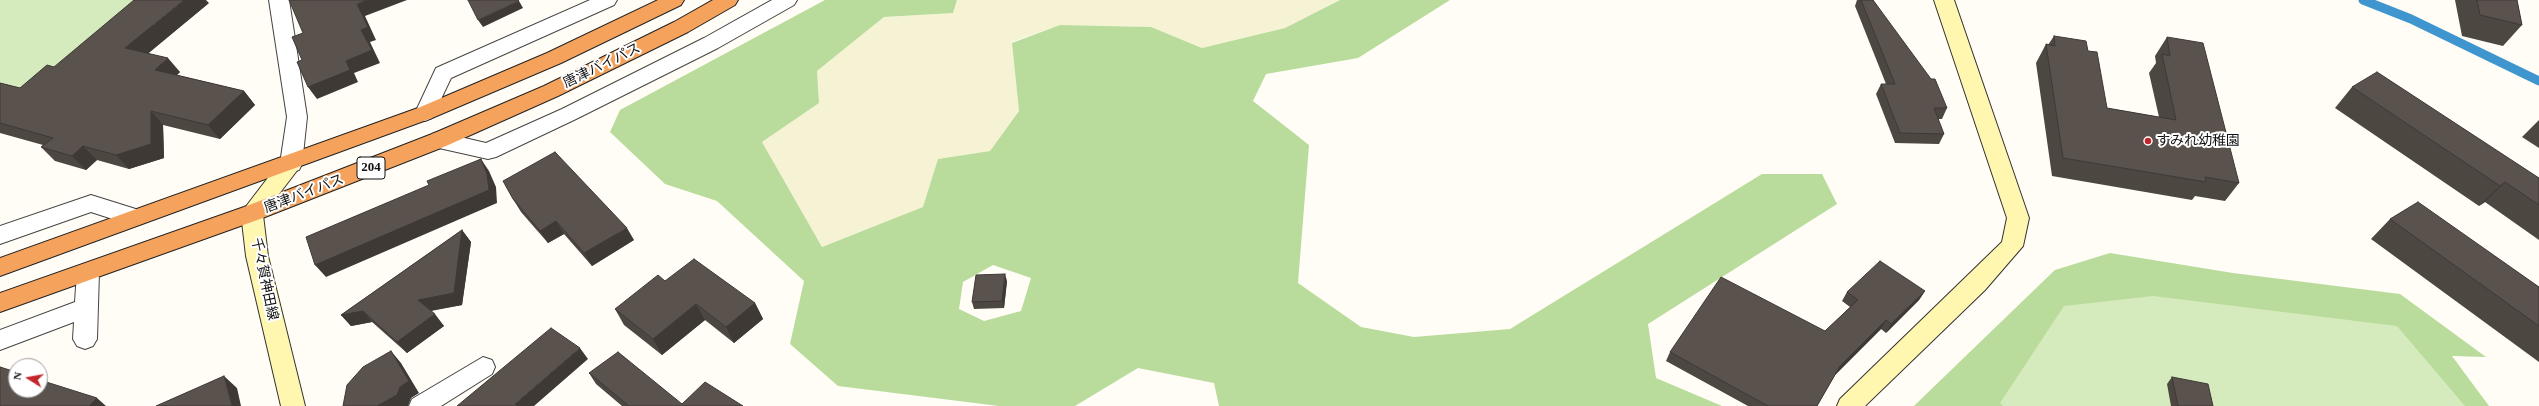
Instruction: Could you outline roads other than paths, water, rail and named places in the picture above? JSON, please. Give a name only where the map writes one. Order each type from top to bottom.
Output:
[{"type":"highway","name":"唐津バイパス","points":[[0,267],[134,217],[291,164],[425,113],[554,58],[674,0]]},
{"type":"highway","name":"唐津バイパス","points":[[0,302],[252,214],[439,140],[551,91],[681,27],[728,0]]},
{"type":"street","points":[[252,214],[291,164],[296,117],[280,0]]},
{"type":"street","points":[[425,113],[443,73],[607,0]]},
{"type":"street","points":[[439,140],[488,151],[569,114],[704,46],[787,0]]},
{"type":"street","points":[[1849,406],[2012,246],[2018,218],[2004,170],[1944,0]]},
{"type":"street","points":[[0,235],[91,203],[134,217]]},
{"type":"street","name":"千々賀神田線","points":[[252,214],[256,256],[293,406]]},
{"type":"street","points":[[85,339],[88,272]]},
{"type":"street","points":[[0,340],[86,308]]},
{"type":"street","points":[[421,406],[483,367]]},
{"type":"waterway","points":[[2363,0],[2411,19],[2539,81]]},
{"type":"place","name":"すみれ幼稚園","points":[[2148,141]]}]
